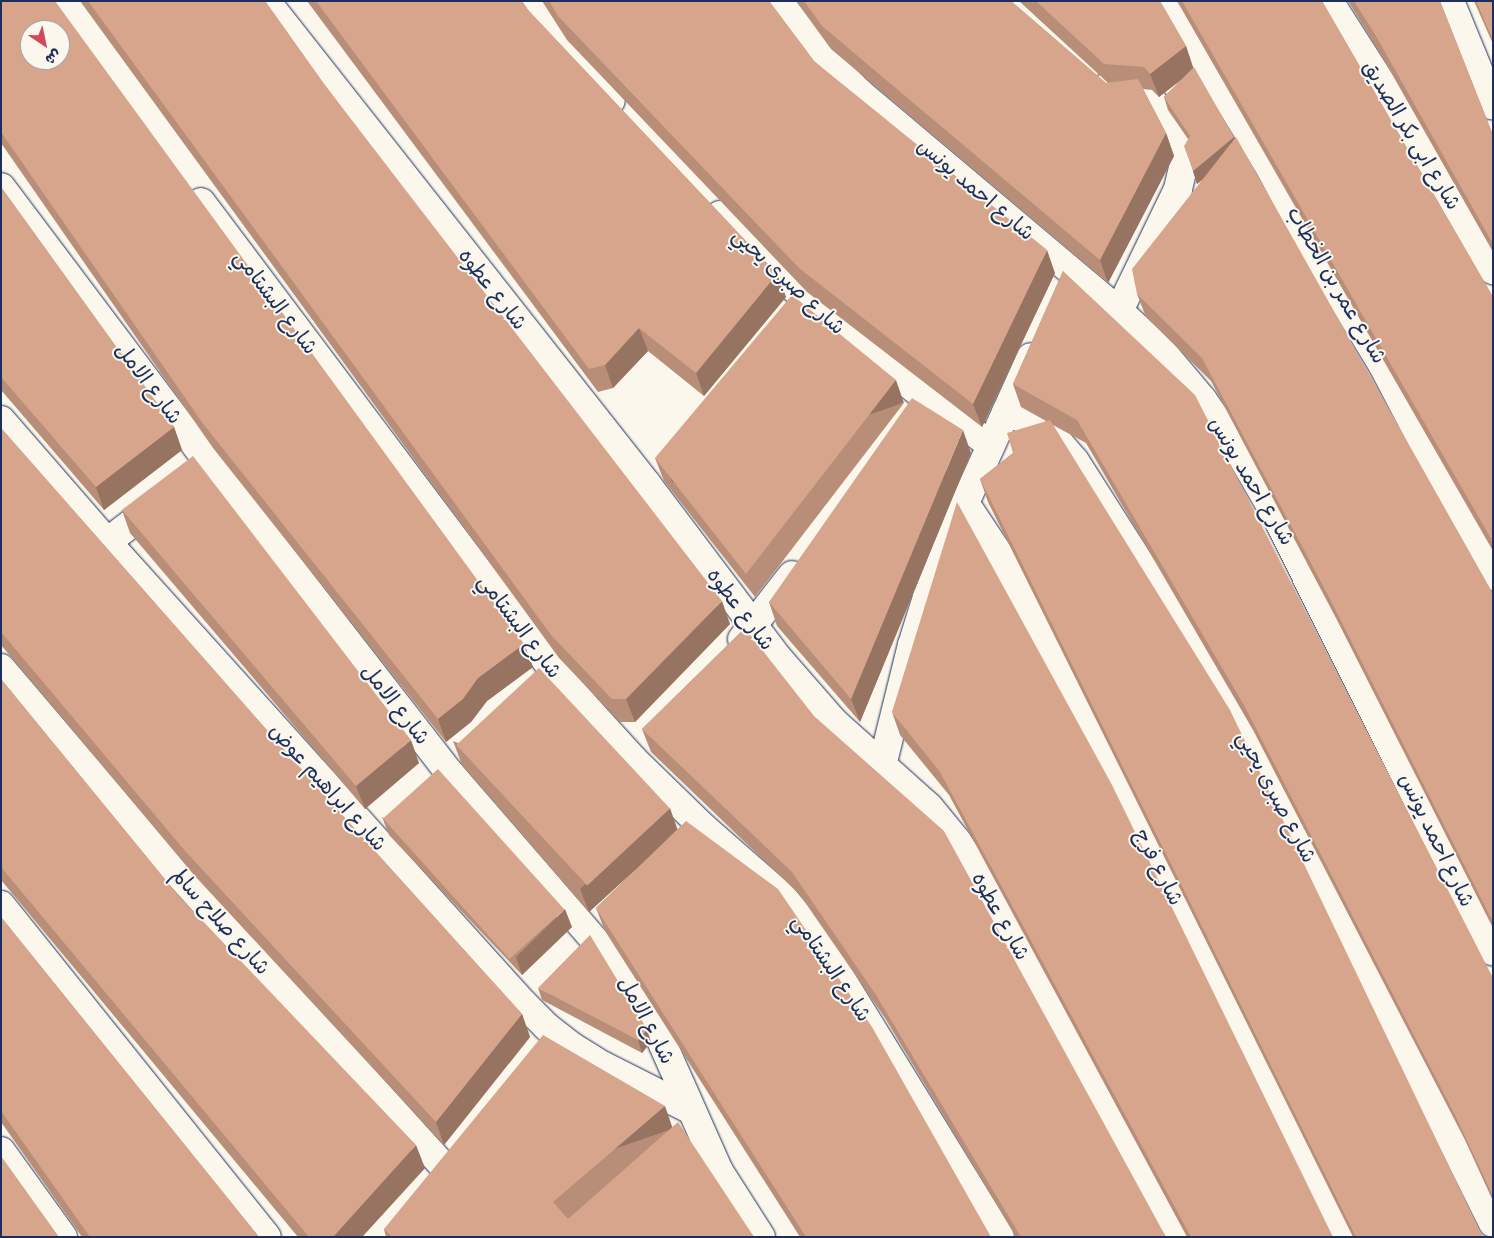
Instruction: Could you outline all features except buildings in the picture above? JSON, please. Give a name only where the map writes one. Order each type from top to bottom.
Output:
[{"type":"street","name":"شارع عطوه","points":[[266,1],[647,484],[805,691],[863,750],[929,807],[957,841],[981,877],[1178,1237]]},
{"type":"street","points":[[532,1],[573,56],[629,121]]},
{"type":"street","name":"شارع احمد يونس","points":[[778,1],[823,57],[862,94],[1072,269],[1119,311],[1161,350],[1203,400],[1241,455],[1274,512],[1493,952]]},
{"type":"street","name":"شارع عمر بن الخطاب","points":[[1168,1],[1271,170],[1323,266],[1374,349],[1493,576]]},
{"type":"street","name":"شارع ابى بكر الصديق","points":[[1329,1],[1423,148],[1493,270]]},
{"type":"street","points":[[1450,1],[1493,106]]},
{"type":"street","points":[[1088,70],[1108,86],[1149,94],[1182,151],[1184,163],[1178,189],[1119,311]]},
{"type":"street","name":"شارع البشتامي","points":[[186,183],[556,674],[633,758],[703,827],[781,895],[815,936],[1000,1237]]},
{"type":"street","name":"شارع الامل","points":[[1,187],[193,475],[442,779],[599,929],[656,1029],[718,1171],[761,1237]]},
{"type":"street","name":"شارع صبرى يحيي","points":[[703,198],[820,312],[926,398],[991,445]]},
{"type":"street","points":[[1059,296],[1072,269]]},
{"type":"street","points":[[882,766],[912,645],[925,605],[965,503],[1043,332]]},
{"type":"street","points":[[908,422],[926,398]]},
{"type":"street","name":"شارع صبرى يحيي","points":[[1006,412],[1026,420],[1045,431],[1061,445],[1075,462],[1184,632],[1246,738],[1314,863],[1493,1224]]},
{"type":"street","name":"شارع ابراهيم عوض","points":[[1,420],[107,542],[523,1003],[560,1037],[602,1065],[693,1117]]},
{"type":"street","points":[[647,484],[666,462]]},
{"type":"street","points":[[107,542],[193,475]]},
{"type":"street","name":"شارع فرج","points":[[965,503],[1003,560],[1345,1237]]},
{"type":"street","points":[[727,656],[754,626],[808,554]]},
{"type":"street","name":"شارع صلاح سالم","points":[[1,668],[150,843],[445,1168]]},
{"type":"street","points":[[535,694],[556,674]]},
{"type":"street","points":[[633,758],[652,738]]},
{"type":"street","points":[[442,779],[470,753]]},
{"type":"street","points":[[376,840],[398,820]]},
{"type":"street","points":[[682,847],[703,827]]},
{"type":"street","points":[[1,905],[267,1237]]},
{"type":"street","points":[[571,956],[599,929]]},
{"type":"street","points":[[523,1003],[544,983]]},
{"type":"street","points":[[541,1058],[560,1037]]},
{"type":"street","points":[[674,1142],[693,1117]]},
{"type":"street","points":[[428,1191],[464,1146]]},
{"type":"street","points":[[1,1151],[63,1237]]}]
